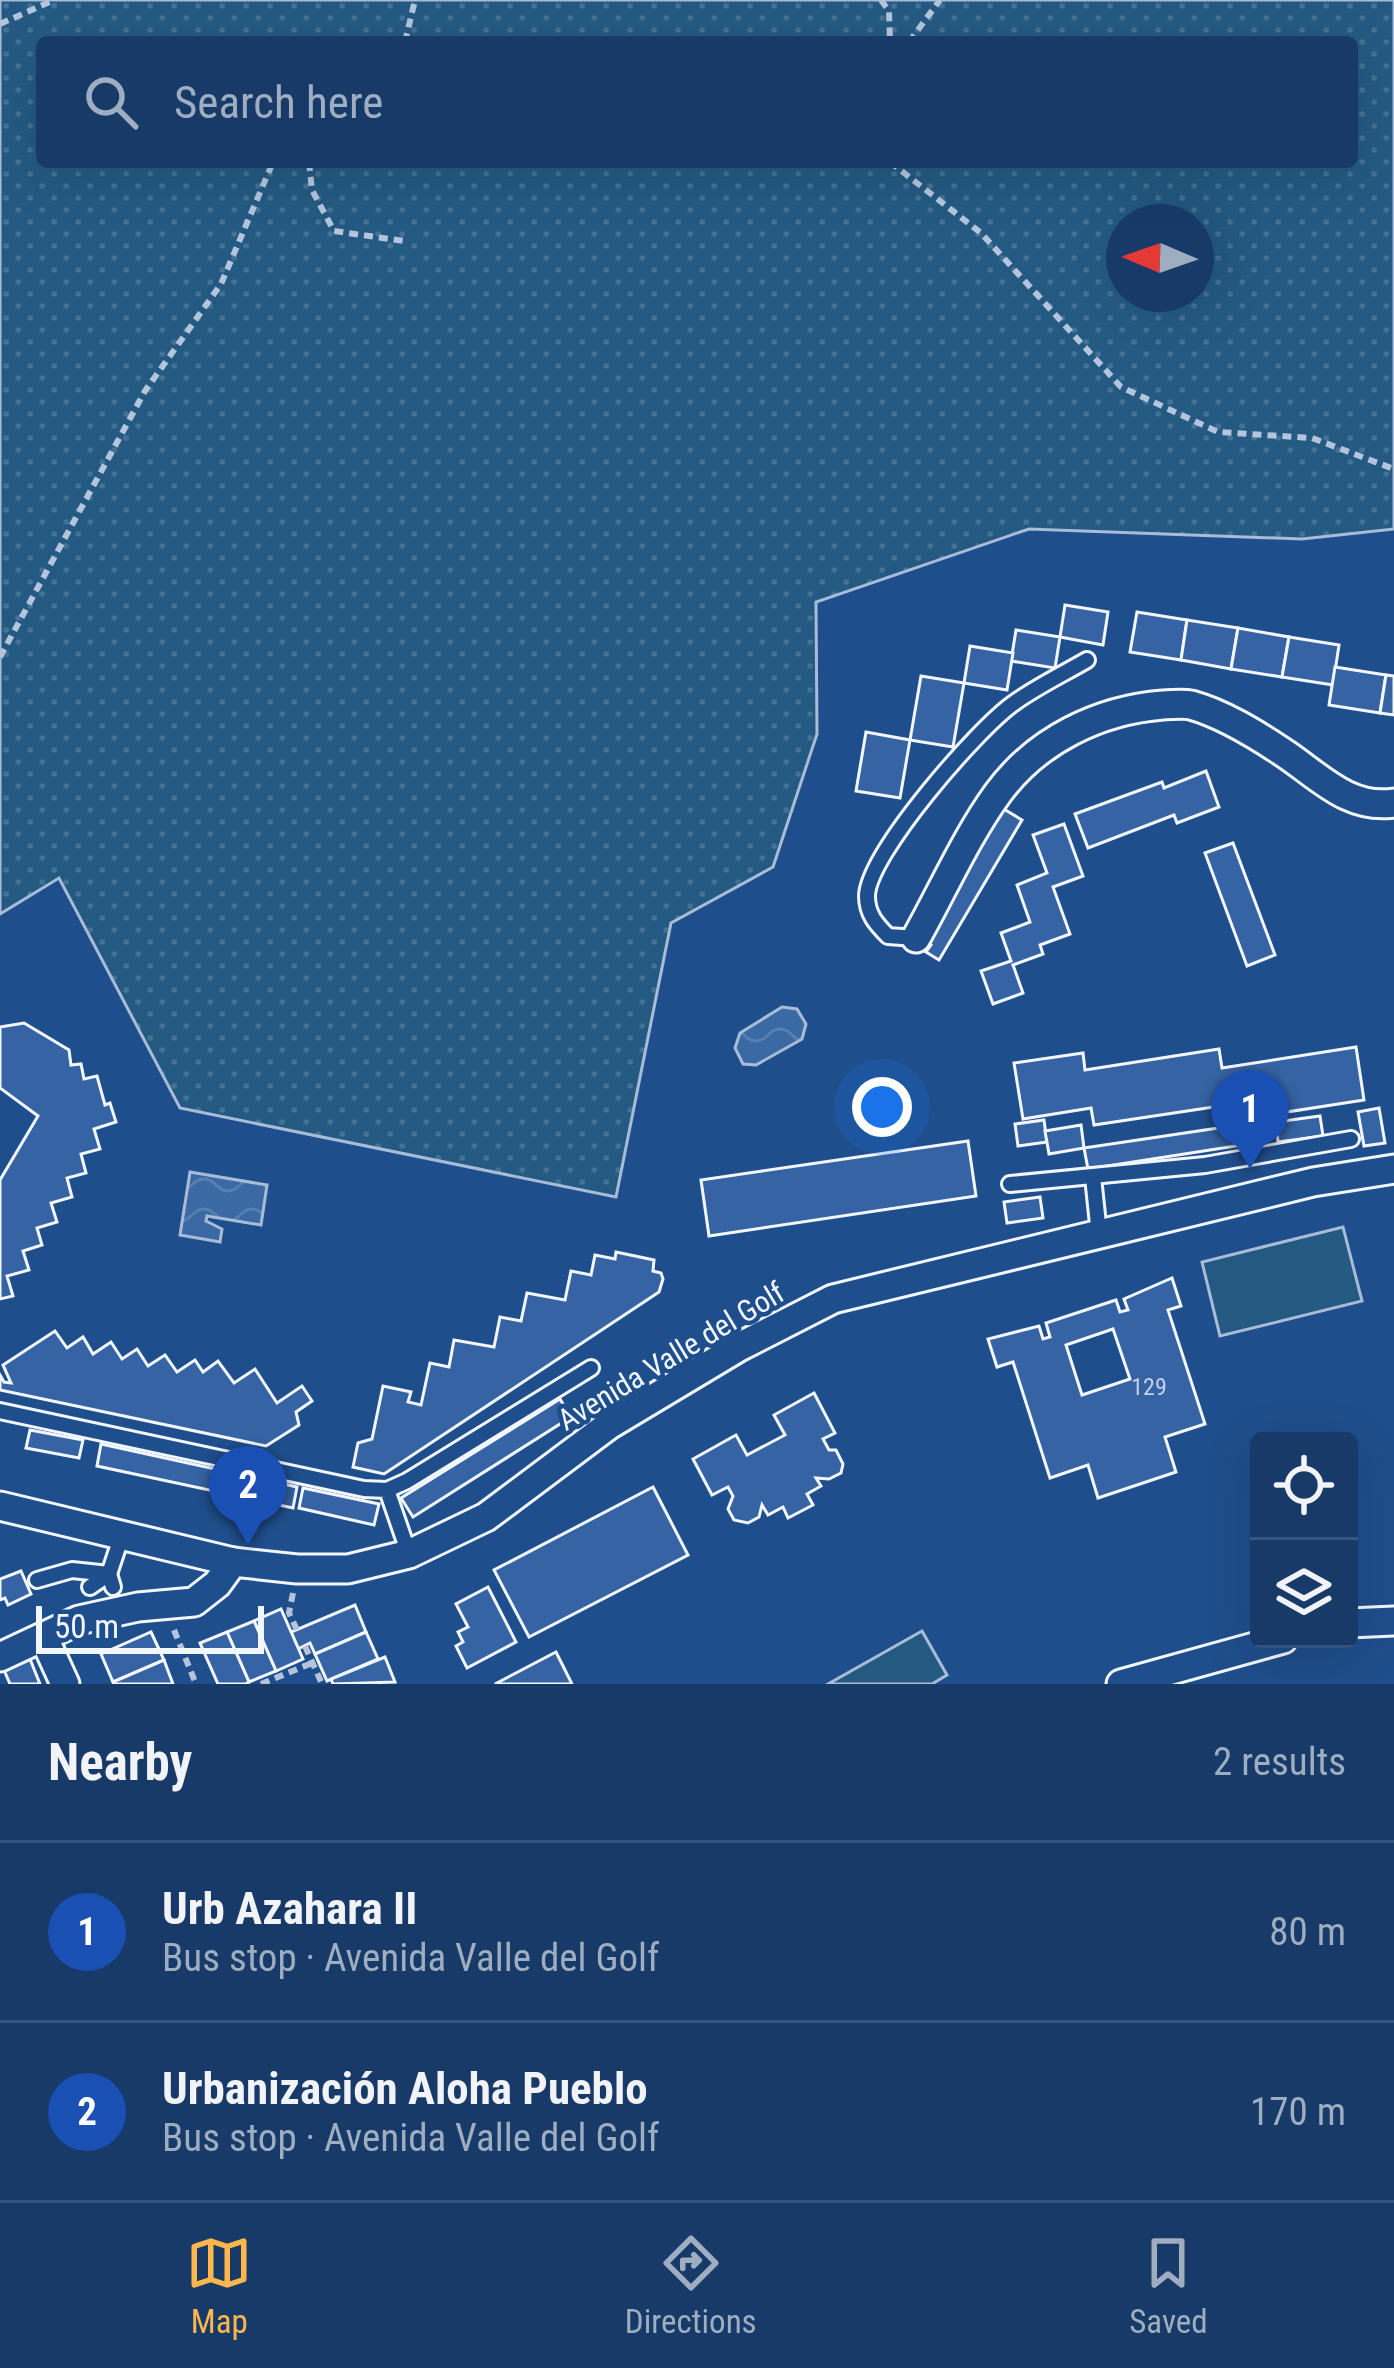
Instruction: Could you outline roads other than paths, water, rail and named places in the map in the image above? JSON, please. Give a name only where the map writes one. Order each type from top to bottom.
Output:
[{"type":"street","points":[[916,938],[999,793],[1036,754],[1085,722],[1187,704],[1240,726],[1285,753],[1336,793],[1378,806],[1394,803]]},
{"type":"street","name":"Avenida Valle del Golf","points":[[0,1506],[233,1562],[348,1569],[409,1554],[486,1517],[609,1425],[740,1347],[833,1300],[1313,1182],[1394,1169]]},
{"type":"street","points":[[0,1657],[79,1619],[194,1602],[217,1584],[233,1562]]},
{"type":"street","points":[[1358,1623],[1394,1621]]},
{"type":"street","points":[[44,1639],[65,1684]]},
{"type":"street","points":[[1121,1684],[1251,1648]]},
{"type":"lane","points":[[916,938],[888,936],[871,918],[867,892],[888,848],[970,743],[1012,704],[1087,660]]},
{"type":"lane","points":[[1010,1184],[1205,1166],[1352,1139]]},
{"type":"lane","points":[[1093,1178],[1099,1234]]},
{"type":"lane","points":[[0,1411],[364,1489],[387,1490],[591,1368]]},
{"type":"lane","points":[[387,1490],[409,1554]]},
{"type":"lane","points":[[111,1581],[122,1535]]},
{"type":"lane","points":[[37,1580],[71,1570],[111,1581]]},
{"type":"lane","points":[[90,1587],[111,1581]]},
{"type":"water","points":[[782,1007],[797,1009],[806,1024],[802,1039],[756,1065],[743,1064],[735,1048],[740,1033]]},
{"type":"water","points":[[190,1172],[267,1185],[261,1225],[207,1216],[206,1221],[222,1229],[220,1242],[180,1235]]},
{"type":"place","name":"Urb Azahara II","points":[[1250,1169]]},
{"type":"place","name":"Urbanización Aloha Pueblo","points":[[248,1545]]}]
